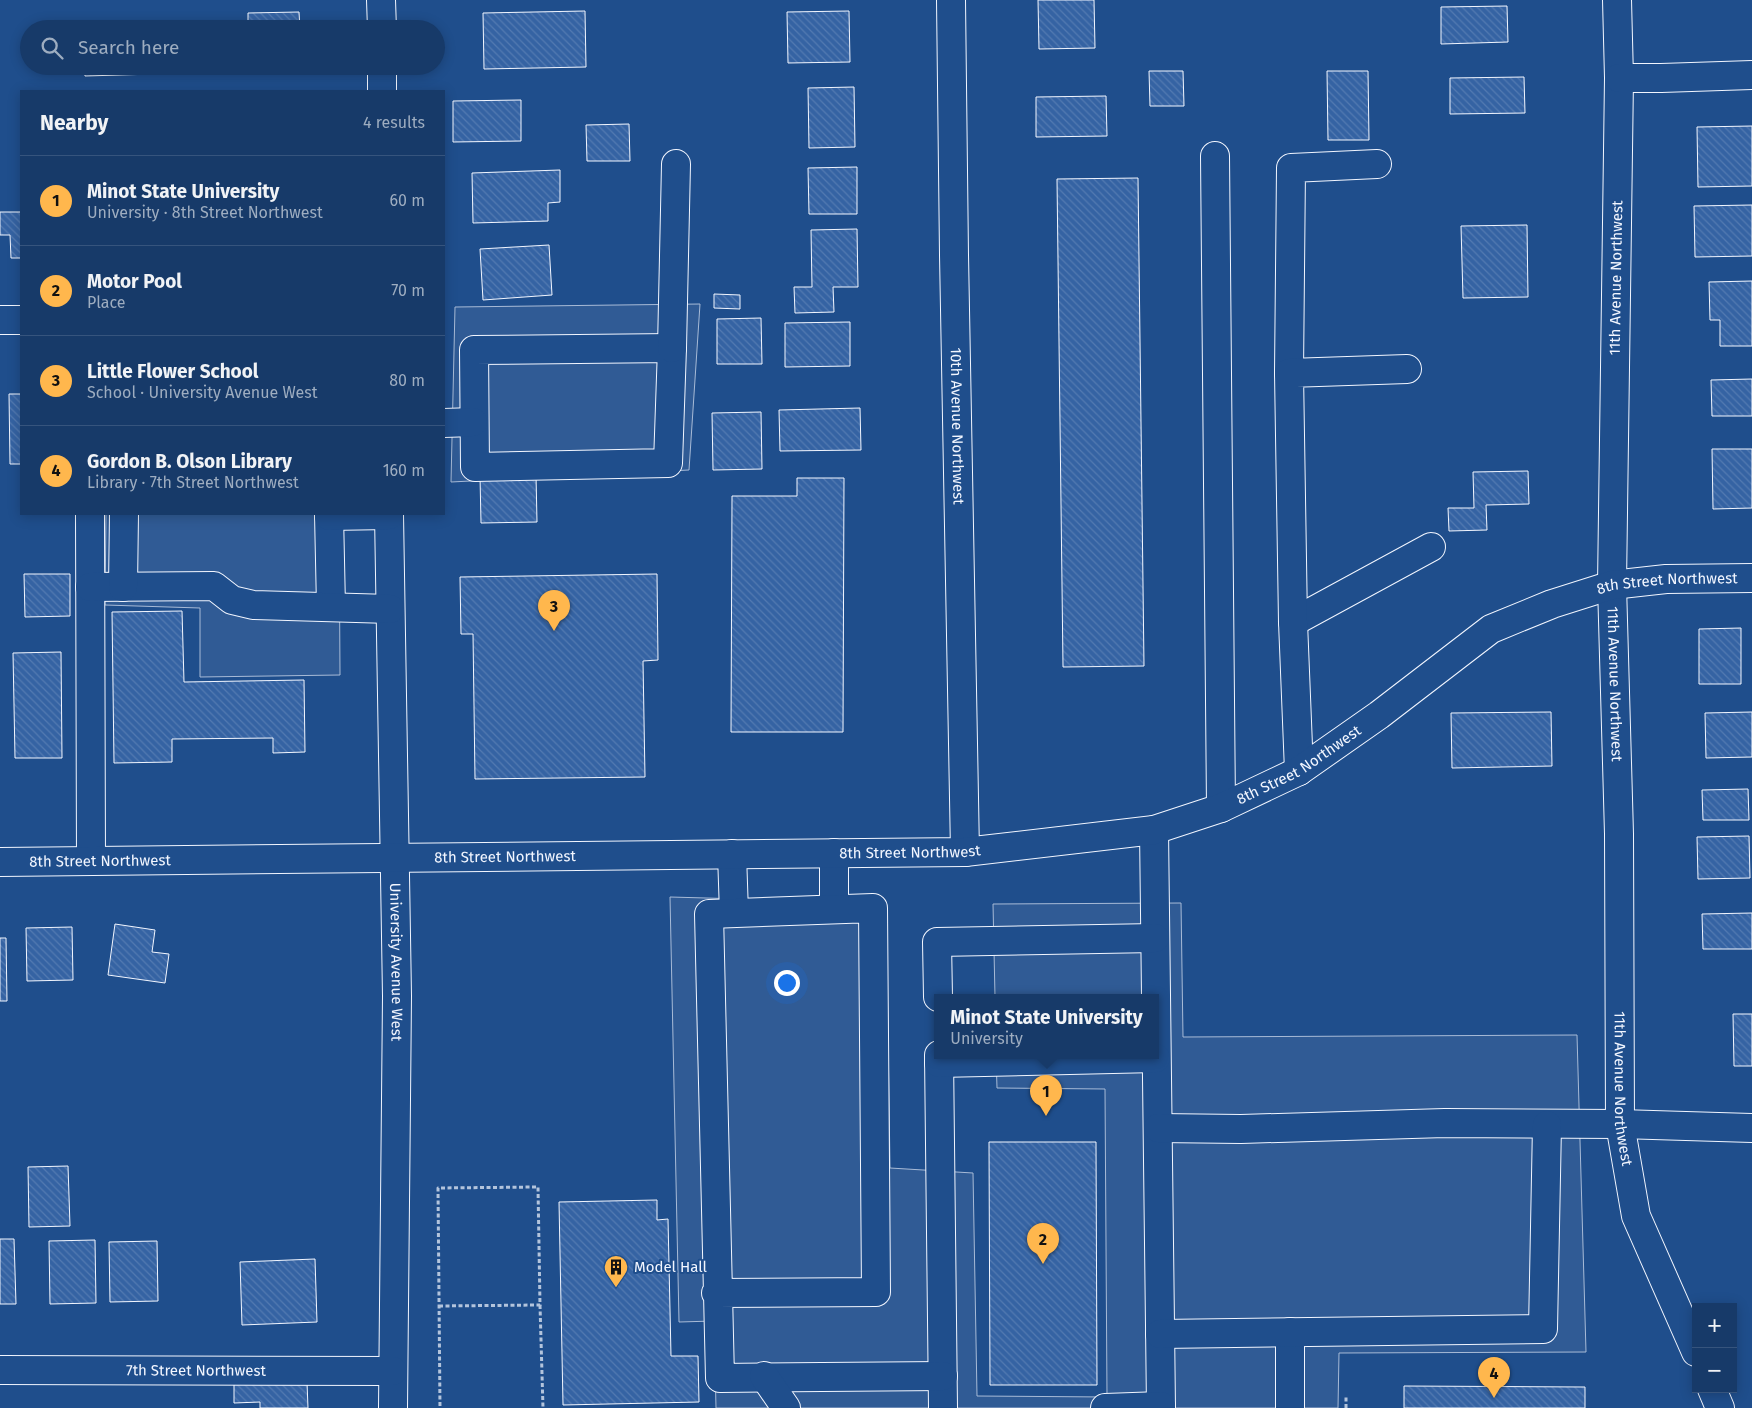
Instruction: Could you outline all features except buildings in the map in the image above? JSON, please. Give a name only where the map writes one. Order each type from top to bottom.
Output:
[{"type":"street","points":[[381,0],[382,20]]},
{"type":"street","name":"10th Avenue Northwest","points":[[951,0],[965,852]]},
{"type":"street","name":"11th Avenue Northwest","points":[[1617,0],[1619,78],[1612,585],[1619,834],[1620,1124],[1636,1216],[1694,1348]]},
{"type":"street","points":[[1619,78],[1752,74]]},
{"type":"street","points":[[382,75],[382,90]]},
{"type":"street","points":[[1215,156],[1221,808]]},
{"type":"street","points":[[672,348],[474,350],[473,422],[475,467],[668,463],[672,348],[676,164]]},
{"type":"street","points":[[1299,771],[1293,622],[1289,373],[1291,168],[1377,164]]},
{"type":"street","points":[[0,320],[20,320]]},
{"type":"street","points":[[1289,373],[1407,369]]},
{"type":"street","points":[[445,423],[473,422]]},
{"type":"street","points":[[90,515],[91,861]]},
{"type":"street","points":[[123,587],[124,515]]},
{"type":"street","points":[[329,515],[332,607]]},
{"type":"street","name":"University Avenue West","points":[[388,515],[397,996],[394,1408]]},
{"type":"street","points":[[1293,622],[1431,547]]},
{"type":"street","name":"8th Street Northwest","points":[[0,862],[965,852],[1154,830],[1221,808],[1299,771],[1379,714],[1491,629],[1552,604],[1612,585],[1666,579],[1752,578]]},
{"type":"street","points":[[90,587],[214,586],[232,600],[253,606],[390,609]]},
{"type":"street","points":[[1154,830],[1155,994]]},
{"type":"street","points":[[834,853],[834,909]]},
{"type":"street","points":[[732,854],[734,913]]},
{"type":"street","points":[[716,1293],[876,1292],[873,908],[708,914],[716,1293],[720,1378],[764,1376],[943,1376]]},
{"type":"street","points":[[938,994],[938,942],[1155,938]]},
{"type":"street","points":[[939,1059],[943,1408]]},
{"type":"street","points":[[1106,1408],[1161,1407],[1156,1059]]},
{"type":"street","points":[[1158,1128],[1241,1129],[1445,1123],[1620,1124],[1752,1128]]},
{"type":"street","points":[[1160,1334],[1543,1329],[1547,1125]]},
{"type":"street","points":[[1290,1332],[1290,1408]]},
{"type":"street","name":"7th Street Northwest","points":[[0,1370],[393,1371]]},
{"type":"street","points":[[764,1376],[786,1408]]},
{"type":"street","points":[[1714,1393],[1720,1408]]},
{"type":"path","points":[[440,1408],[438,1188],[538,1187],[543,1408]]},
{"type":"path","points":[[439,1306],[540,1305]]},
{"type":"path","points":[[1346,1395],[1346,1408]]},
{"type":"shaded area","points":[[700,304],[689,470],[451,482],[455,307]]},
{"type":"shaded area","points":[[106,515],[339,515],[340,675],[200,677],[200,608],[105,605]]},
{"type":"shaded area","points":[[670,897],[886,903],[890,1168],[973,1173],[977,1396],[1107,1397],[1105,1089],[997,1088],[996,1059],[1159,1059],[1159,994],[995,994],[993,904],[1181,903],[1183,1037],[1577,1035],[1586,1352],[1339,1353],[1338,1408],[716,1408],[714,1321],[679,1322]]},
{"type":"place","name":"Little Flower School","points":[[554,631]]},
{"type":"place","name":"Minot State University","points":[[1046,1116]]},
{"type":"place","name":"Motor Pool","points":[[1043,1264]]},
{"type":"place","name":"Model Hall","points":[[616,1288]]},
{"type":"place","name":"Gordon B. Olson Library","points":[[1494,1398]]}]
